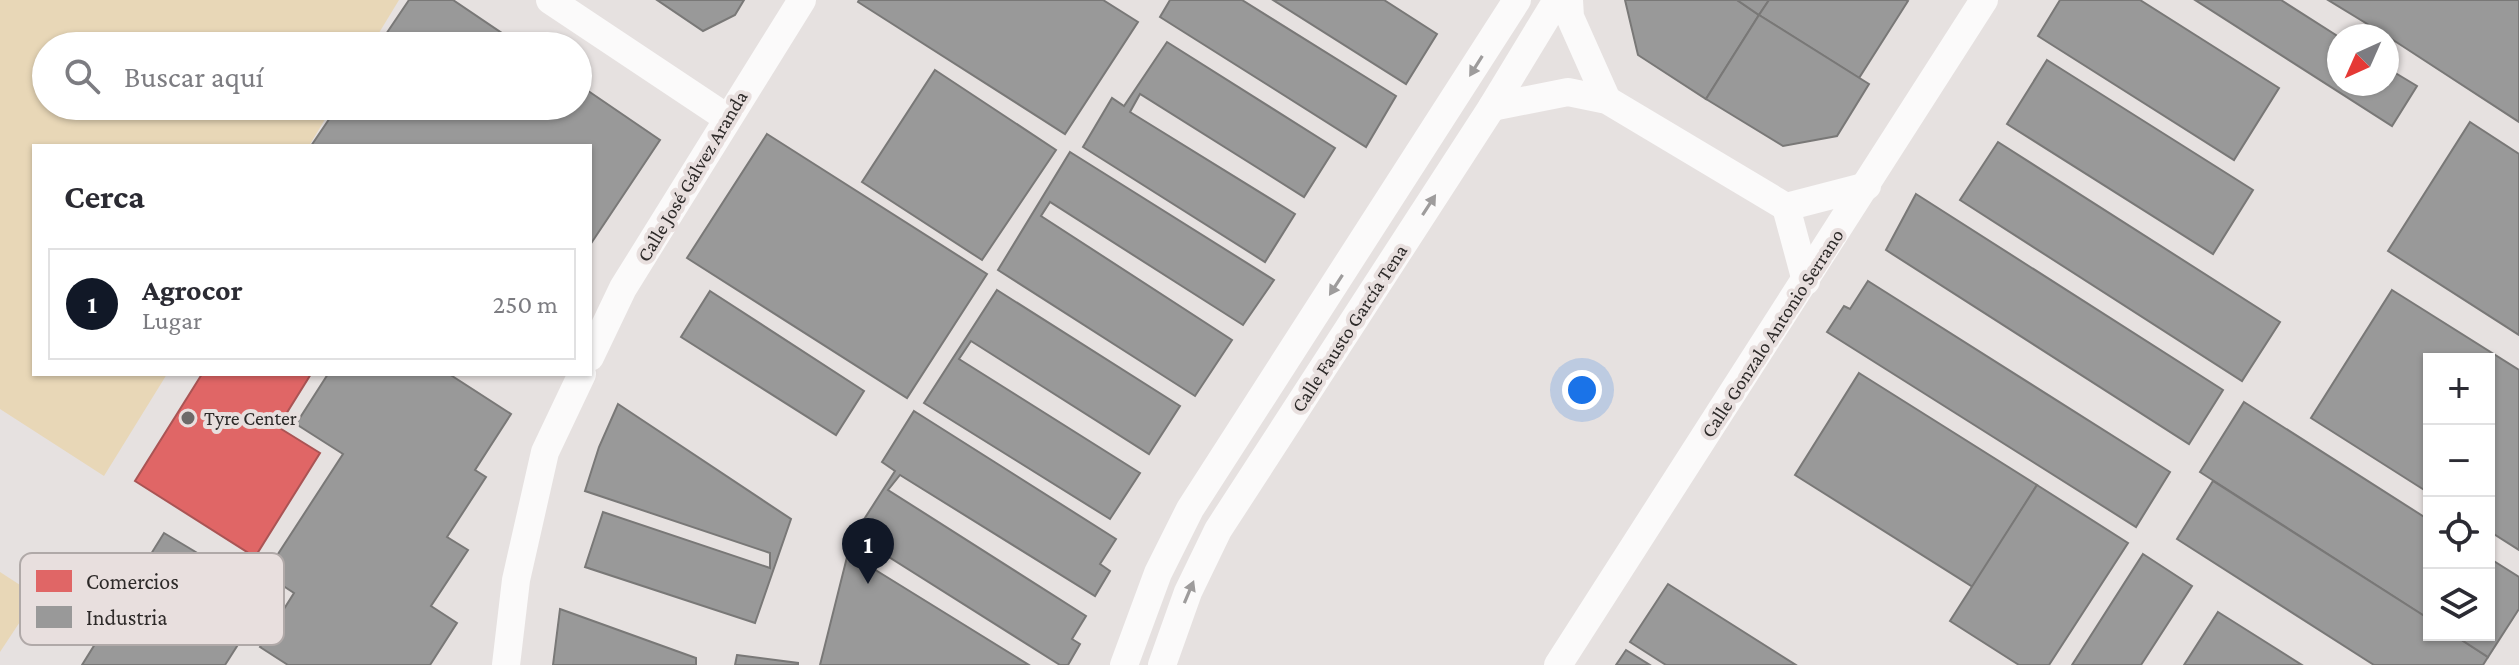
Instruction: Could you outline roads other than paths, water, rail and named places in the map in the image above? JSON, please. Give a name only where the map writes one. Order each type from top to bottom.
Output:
[{"type":"street","points":[[550,0],[727,118]]},
{"type":"street","name":"Calle José Gálvez Aranda","points":[[592,353],[623,288],[802,0]]},
{"type":"street","name":"Calle Fausto García Tena","points":[[1124,665],[1158,573],[1190,509],[1517,0]]},
{"type":"street","name":"Calle Fausto García Tena","points":[[1162,665],[1188,592],[1218,530],[1492,107],[1557,0]]},
{"type":"street","points":[[1569,0],[1570,17],[1607,100]]},
{"type":"street","name":"Calle Gonzalo Antonio Serrano","points":[[1558,665],[1984,0]]},
{"type":"street","points":[[1492,107],[1568,92],[1607,100],[1786,207],[1806,281]]},
{"type":"street","points":[[1786,207],[1867,186]]},
{"type":"street","points":[[506,665],[516,580],[545,452],[581,376]]},
{"type":"place","name":"Tyre Center","points":[[188,418]]},
{"type":"place","name":"Agrocor","points":[[868,584]]}]
